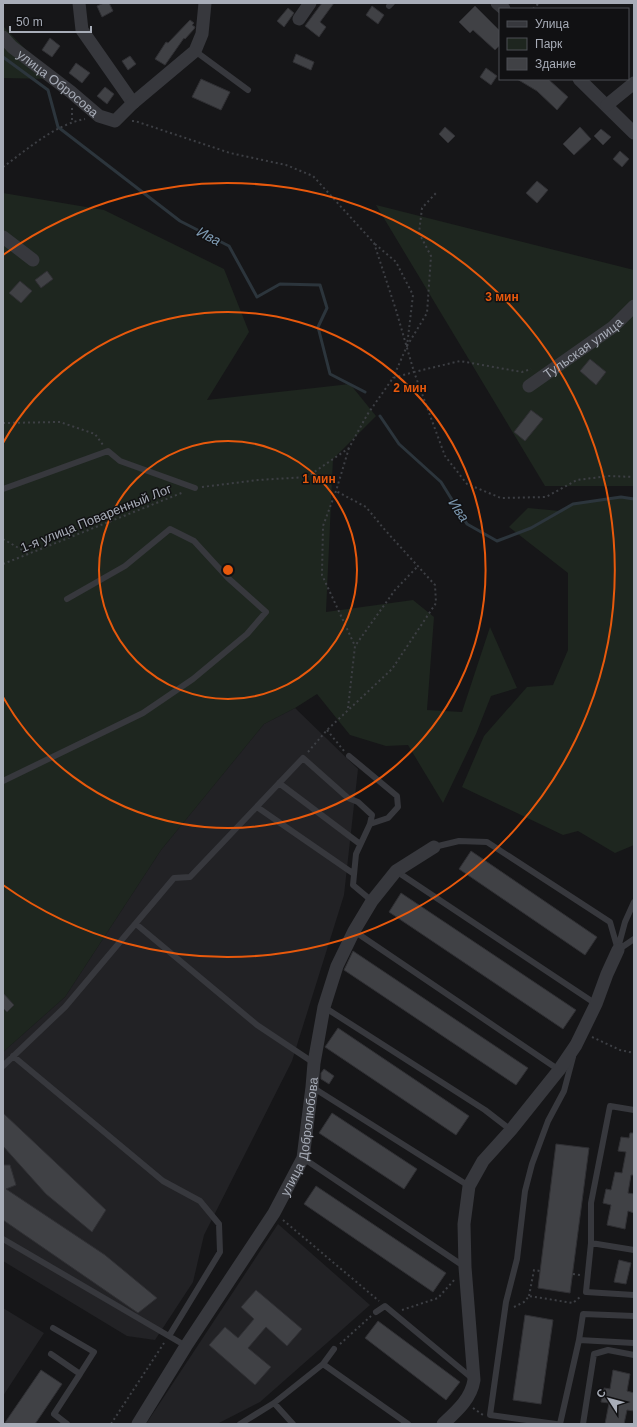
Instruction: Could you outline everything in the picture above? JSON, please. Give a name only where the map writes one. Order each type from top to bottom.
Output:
[{"type":"street","points":[[79,3],[82,30],[133,103]]},
{"type":"street","points":[[195,51],[202,34],[205,3]]},
{"type":"street","points":[[299,19],[310,3]]},
{"type":"street","name":"улица Обросова","points":[[3,37],[12,47],[100,116],[115,121],[133,103],[195,51]]},
{"type":"street","points":[[580,80],[634,133]]},
{"type":"street","points":[[607,105],[634,83]]},
{"type":"street","points":[[3,237],[33,260]]},
{"type":"street","name":"Тульская улица","points":[[529,386],[613,328],[634,306]]},
{"type":"street","name":"улица Добролюбова","points":[[138,1424],[186,1346],[274,1213],[303,1158],[314,1063],[324,1007],[337,966],[354,931],[372,902],[396,871],[434,847]]},
{"type":"street","points":[[443,1424],[469,1397],[473,1388],[474,1380],[465,1267],[464,1224],[470,1186],[483,1161],[511,1130],[559,1070],[578,1039],[596,1004],[618,950]]},
{"type":"lane","points":[[195,51],[248,90]]},
{"type":"lane","points":[[3,489],[108,451],[120,461],[195,488]]},
{"type":"lane","points":[[3,781],[143,713],[193,679],[247,634],[266,612],[228,578],[194,541],[170,530],[125,566],[67,599]]},
{"type":"lane","points":[[349,756],[397,796],[398,807],[388,818],[370,824]]},
{"type":"lane","points":[[3,1066],[65,1007],[174,878],[190,876],[257,808],[303,758],[348,798],[358,802],[372,815],[370,824],[356,854],[353,885],[372,902]]},
{"type":"lane","points":[[279,783],[360,844]]},
{"type":"lane","points":[[257,808],[354,874]]},
{"type":"lane","points":[[434,847],[459,840],[487,842],[610,922],[618,950]]},
{"type":"lane","points":[[396,871],[596,1004]]},
{"type":"lane","points":[[618,950],[625,922],[634,902]]},
{"type":"lane","points":[[136,924],[258,1025],[314,1063]]},
{"type":"lane","points":[[354,931],[559,1070]]},
{"type":"lane","points":[[618,950],[634,939]]},
{"type":"lane","points":[[324,1007],[485,1110],[511,1130]]},
{"type":"lane","points":[[556,1424],[490,1414],[506,1302],[517,1259],[525,1191],[532,1164],[548,1121],[564,1091],[578,1039]]},
{"type":"lane","points":[[13,1056],[163,1181],[200,1201],[219,1224],[220,1252],[169,1336]]},
{"type":"lane","points":[[312,1087],[470,1186]]},
{"type":"lane","points":[[634,1110],[610,1106],[591,1203],[591,1243],[586,1292],[634,1295]]},
{"type":"lane","points":[[303,1158],[465,1267]]},
{"type":"lane","points":[[3,1239],[186,1346]]},
{"type":"lane","points":[[591,1243],[634,1250]]},
{"type":"lane","points":[[376,1312],[385,1306],[474,1380]]},
{"type":"lane","points":[[560,1424],[579,1340],[583,1314],[634,1316]]},
{"type":"lane","points":[[53,1328],[94,1352],[54,1414],[68,1424]]},
{"type":"lane","points":[[579,1340],[634,1343]]},
{"type":"lane","points":[[240,1424],[274,1403],[323,1364],[334,1349]]},
{"type":"lane","points":[[583,1424],[594,1354],[608,1350],[634,1355]]},
{"type":"lane","points":[[51,1354],[80,1374]]},
{"type":"lane","points":[[323,1364],[408,1424]]},
{"type":"lane","points":[[274,1403],[293,1424]]},
{"type":"path","points":[[3,167],[48,135],[72,121]]},
{"type":"path","points":[[115,121],[135,121],[230,153],[286,165],[313,176],[374,243],[396,262],[413,295],[407,346]]},
{"type":"path","points":[[355,646],[322,575],[323,526],[336,491],[349,448],[367,415],[393,378],[407,346],[427,313],[431,256],[420,233],[422,208],[436,193]]},
{"type":"path","points":[[374,243],[414,372],[445,456],[468,484],[501,498],[546,497],[577,480],[609,476],[634,477]]},
{"type":"path","points":[[393,378],[460,362],[522,372],[536,368]]},
{"type":"path","points":[[3,423],[60,422],[95,434],[108,451]]},
{"type":"path","name":"1-я улица Поваренный Лог","points":[[3,564],[195,488],[258,480],[307,477],[349,448]]},
{"type":"path","points":[[303,758],[326,730],[392,669],[436,603],[436,585],[385,530],[366,507],[336,491]]},
{"type":"path","points":[[3,539],[29,554]]},
{"type":"path","points":[[348,710],[355,646],[395,590],[418,566]]},
{"type":"path","points":[[326,730],[349,756]]},
{"type":"path","points":[[578,1039],[596,1038],[620,1050],[634,1053]]},
{"type":"path","points":[[274,1213],[385,1306]]},
{"type":"path","points":[[393,1312],[438,1298],[465,1267]]},
{"type":"path","points":[[505,1311],[524,1302],[529,1296],[534,1270],[540,1271]]},
{"type":"path","points":[[529,1296],[573,1303]]},
{"type":"path","points":[[334,1349],[376,1312]]},
{"type":"path","points":[[111,1424],[169,1336]]},
{"type":"path","points":[[464,1402],[485,1416]]},
{"type":"shaded area","points":[[295,708],[358,769],[344,895],[292,1061],[204,1235],[193,1282],[155,1340],[127,1336],[3,1261],[3,1052],[65,997],[161,850],[264,724]]},
{"type":"shaded area","points":[[278,1224],[370,1305],[260,1402],[217,1424],[146,1424]]},
{"type":"shaded area","points":[[3,1308],[44,1333],[3,1396]]},
{"type":"green space","points":[[3,26],[54,79],[3,78]]},
{"type":"green space","points":[[3,193],[104,210],[224,269],[249,332],[207,400],[350,384],[376,416],[333,459],[326,612],[413,600],[434,617],[427,710],[462,712],[490,627],[517,688],[491,696],[476,734],[443,803],[408,745],[386,746],[350,735],[317,694],[295,708],[264,724],[161,850],[65,997],[3,1052]]},
{"type":"green space","points":[[376,205],[634,270],[634,486],[545,486]]},
{"type":"green space","points":[[621,497],[634,499],[634,845],[615,853],[578,831],[563,835],[462,787],[484,736],[527,687],[553,685],[568,650],[568,573],[509,527],[528,508],[560,511],[573,504]]},
{"type":"building","points":[[104,3],[109,3],[113,11],[102,17],[97,6]]},
{"type":"building","points":[[322,3],[334,3],[320,22],[326,27],[319,37],[305,26]]},
{"type":"building","points":[[372,6],[384,15],[378,24],[366,15]]},
{"type":"building","points":[[475,6],[499,30],[499,46],[495,50],[473,30],[470,33],[459,22]]},
{"type":"building","points":[[288,8],[294,13],[284,27],[277,21]]},
{"type":"building","points":[[190,20],[194,23],[192,25],[195,27],[194,29],[185,39],[184,38],[165,65],[155,59],[166,42],[168,43]]},
{"type":"building","points":[[50,38],[60,46],[52,57],[42,50]]},
{"type":"building","points":[[296,54],[314,62],[311,70],[293,62]]},
{"type":"building","points":[[130,56],[136,64],[128,70],[122,61]]},
{"type":"building","points":[[76,63],[90,73],[82,83],[69,73]]},
{"type":"building","points":[[486,68],[497,76],[491,85],[480,77]]},
{"type":"building","points":[[201,79],[230,92],[221,110],[192,97]]},
{"type":"building","points":[[519,80],[549,80],[568,97],[557,110],[537,91]]},
{"type":"building","points":[[105,87],[114,94],[107,104],[97,96]]},
{"type":"building","points":[[445,127],[455,136],[448,143],[439,134]]},
{"type":"building","points":[[580,127],[591,139],[574,155],[563,144]]},
{"type":"building","points":[[601,129],[611,137],[603,145],[594,136]]},
{"type":"building","points":[[620,151],[629,159],[622,167],[613,159]]},
{"type":"building","points":[[537,181],[548,190],[537,203],[526,193]]},
{"type":"building","points":[[47,271],[53,279],[41,288],[35,280]]},
{"type":"building","points":[[20,281],[32,291],[21,303],[9,293]]},
{"type":"building","points":[[590,359],[606,372],[596,385],[580,371]]},
{"type":"building","points":[[531,410],[543,419],[525,441],[514,432]]},
{"type":"building","points":[[471,851],[597,937],[585,955],[459,869]]},
{"type":"building","points":[[401,893],[576,1010],[563,1029],[389,912]]},
{"type":"building","points":[[353,951],[528,1068],[516,1085],[344,970]]},
{"type":"building","points":[[3,993],[14,1005],[7,1012],[3,1008]]},
{"type":"building","points":[[338,1028],[469,1116],[456,1135],[325,1047]]},
{"type":"building","points":[[324,1069],[334,1076],[329,1084],[321,1079],[321,1073]]},
{"type":"building","points":[[3,1113],[106,1210],[92,1232],[46,1194],[3,1146]]},
{"type":"building","points":[[332,1113],[417,1169],[404,1189],[319,1133]]},
{"type":"building","points":[[630,1133],[634,1133],[634,1175],[631,1175],[628,1193],[634,1194],[634,1213],[628,1211],[625,1229],[607,1225],[611,1205],[603,1203],[606,1189],[611,1190],[615,1172],[622,1173],[626,1152],[618,1151],[621,1137],[629,1138]]},
{"type":"building","points":[[556,1144],[589,1148],[570,1293],[538,1288]]},
{"type":"building","points":[[3,1165],[10,1165],[16,1185],[6,1189],[105,1255],[157,1298],[138,1313],[3,1220]]},
{"type":"building","points":[[316,1186],[446,1273],[433,1292],[304,1204]]},
{"type":"building","points":[[619,1260],[631,1263],[626,1284],[614,1282]]},
{"type":"building","points":[[256,1290],[302,1329],[287,1346],[266,1327],[248,1348],[271,1367],[255,1385],[209,1345],[225,1327],[238,1338],[254,1319],[241,1307]]},
{"type":"building","points":[[525,1315],[553,1320],[541,1404],[513,1400]]},
{"type":"building","points":[[378,1321],[460,1382],[446,1400],[365,1338]]},
{"type":"building","points":[[41,1370],[62,1384],[35,1424],[4,1424]]},
{"type":"building","points":[[613,1370],[630,1374],[627,1391],[634,1393],[634,1411],[627,1410],[624,1424],[605,1424],[609,1403],[601,1402],[604,1388],[610,1389]]},
{"type":"waterway","name":"Ива","points":[[3,57],[48,90],[58,127],[180,221],[229,246],[257,297],[280,284],[320,285],[327,308],[318,327],[330,374],[365,392]]},
{"type":"waterway","name":"Ива","points":[[380,416],[399,444],[441,482],[467,524],[497,541],[531,528],[573,504],[621,497],[634,499]]}]
